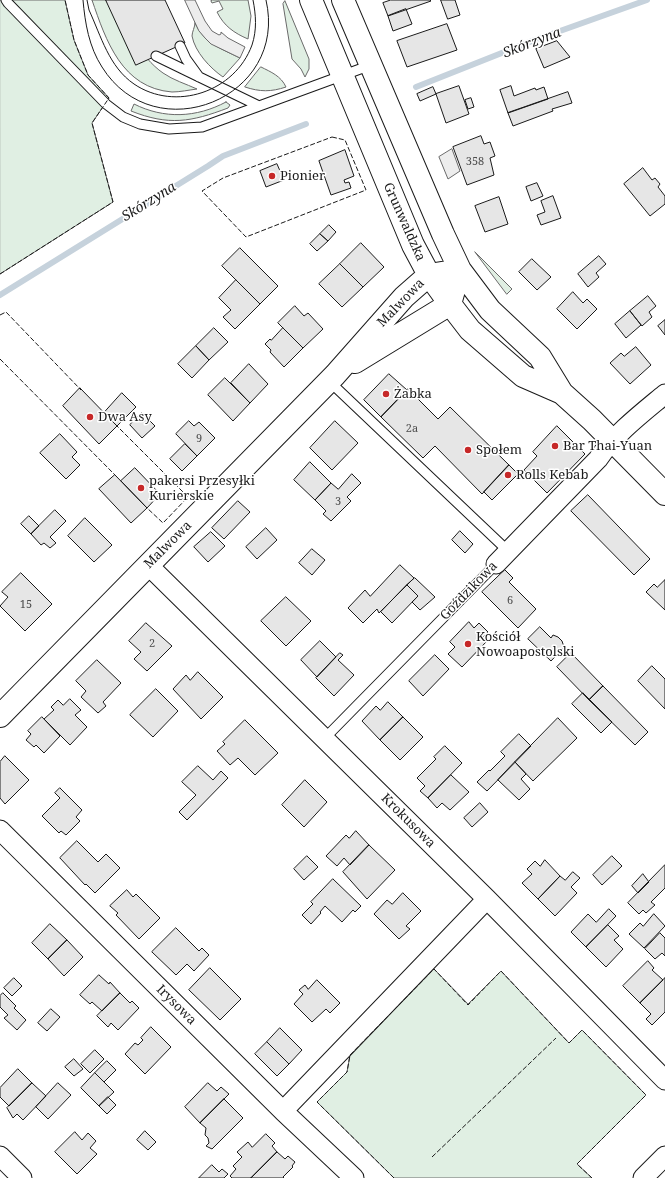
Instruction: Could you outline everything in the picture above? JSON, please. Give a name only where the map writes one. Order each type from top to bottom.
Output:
[{"type":"street","name":"Grunwaldzka","points":[[311,0],[412,245],[429,275],[470,330],[523,376],[562,393]]},
{"type":"street","name":"Grunwaldzka","points":[[344,0],[443,234],[460,270],[490,310],[540,357],[562,393],[612,440],[665,494]]},
{"type":"street","name":"Malwowa","points":[[0,716],[332,378],[404,297],[429,275],[460,270]]},
{"type":"street","points":[[450,304],[460,270]]},
{"type":"street","name":"Malwowa","points":[[332,378],[450,304]]},
{"type":"street","name":"Goździkowa","points":[[502,557],[594,462],[612,440],[665,394]]},
{"type":"street","name":"Krokusowa","points":[[148,565],[487,899],[665,1080]]},
{"type":"street","name":"Irysowa","points":[[0,830],[283,1111],[354,1178]]},
{"type":"street","points":[[283,1111],[487,899]]},
{"type":"street","points":[[0,1156],[22,1178]]},
{"type":"street","points":[[643,1178],[665,1156]]},
{"type":"lane","points":[[6,0],[96,96],[124,117],[140,124],[169,129],[202,127],[371,65]]},
{"type":"lane","points":[[180,46],[186,58],[200,78]]},
{"type":"lane","points":[[156,56],[259,106]]},
{"type":"lane","points":[[332,378],[502,557]]},
{"type":"lane","name":"Goździkowa","points":[[324,739],[502,557]]},
{"type":"green space","points":[[0,0],[65,0],[74,40],[88,75],[109,98],[92,123],[113,202],[0,274]]},
{"type":"green space","points":[[92,0],[106,0],[132,39],[147,58],[163,73],[197,89],[172,92],[155,89],[140,82],[128,72],[118,60],[110,46]]},
{"type":"green space","points":[[248,0],[251,16],[248,39],[234,32],[226,25],[217,12],[223,9],[219,1],[212,3],[211,1]]},
{"type":"green space","points":[[285,1],[309,59],[309,69],[305,77],[301,69],[292,59],[283,4]]},
{"type":"green space","points":[[195,23],[208,41],[240,58],[223,77],[208,64],[196,48],[192,36]]},
{"type":"green space","points":[[261,67],[279,77],[286,87],[266,91],[245,87]]},
{"type":"green space","points":[[226,102],[230,105],[228,108],[191,119],[157,119],[131,111],[134,104],[145,109],[168,114],[192,114]]},
{"type":"green space","points":[[475,252],[512,289],[507,294]]},
{"type":"green space","points":[[434,969],[468,1004],[501,971],[569,1043],[582,1030],[646,1095],[577,1164],[592,1178],[394,1178],[317,1102],[347,1072],[350,1055]]},
{"type":"shaded area","points":[[185,0],[195,0],[205,21],[212,31],[219,35],[221,32],[228,38],[245,47],[240,58],[211,44],[205,38],[199,31]]},
{"type":"shaded area","points":[[452,149],[460,171],[448,179],[439,157]]},
{"type":"building","points":[[106,0],[165,0],[185,43],[136,65]]},
{"type":"building","points":[[391,0],[431,1],[388,16],[383,3]]},
{"type":"building","points":[[441,0],[455,0],[460,15],[448,19]]},
{"type":"building","points":[[406,9],[412,24],[393,31],[388,16]]},
{"type":"building","points":[[447,24],[457,50],[407,67],[397,41]]},
{"type":"building","points":[[557,41],[570,57],[544,68],[536,49]]},
{"type":"building","points":[[459,86],[469,114],[446,123],[436,94]]},
{"type":"building","points":[[511,86],[514,96],[535,88],[536,90],[544,87],[548,99],[508,113],[500,90]]},
{"type":"building","points":[[433,87],[436,94],[420,101],[417,94]]},
{"type":"building","points":[[568,92],[572,103],[552,109],[553,111],[513,126],[508,113]]},
{"type":"building","points":[[471,98],[474,107],[468,109],[465,100]]},
{"type":"building","points":[[481,136],[484,144],[490,142],[495,156],[490,158],[494,175],[467,185],[453,147]]},
{"type":"building","points":[[345,150],[354,176],[344,180],[345,183],[349,182],[351,188],[331,195],[319,161]]},
{"type":"building","name":"Pionier","points":[[277,164],[284,180],[266,187],[260,171]]},
{"type":"building","points":[[643,168],[652,180],[655,178],[660,184],[658,187],[665,196],[665,204],[650,216],[624,184]]},
{"type":"building","points":[[537,183],[543,196],[531,201],[526,187]]},
{"type":"building","points":[[553,196],[561,218],[541,225],[537,215],[545,212],[541,201]]},
{"type":"building","points":[[499,197],[508,224],[485,232],[475,206]]},
{"type":"building","points":[[329,225],[336,232],[328,241],[320,234]]},
{"type":"building","points":[[320,234],[328,241],[317,251],[310,244]]},
{"type":"building","points":[[361,243],[384,267],[363,287],[340,264]]},
{"type":"building","points":[[240,248],[278,286],[260,304],[222,266]]},
{"type":"building","points":[[599,256],[606,264],[596,273],[599,277],[588,287],[578,274]]},
{"type":"building","points":[[532,259],[551,277],[537,290],[519,272]]},
{"type":"building","points":[[340,264],[363,287],[342,307],[319,284]]},
{"type":"building","points":[[236,280],[260,304],[235,329],[223,317],[231,310],[219,298]]},
{"type":"building","points":[[573,292],[583,303],[587,299],[597,309],[577,329],[557,309]]},
{"type":"building","points":[[648,296],[656,306],[649,312],[652,317],[642,326],[630,311]]},
{"type":"building","points":[[295,306],[304,316],[308,313],[323,329],[303,348],[278,323]]},
{"type":"building","points":[[630,311],[641,325],[626,338],[615,324]]},
{"type":"building","points":[[665,320],[665,335],[658,326]]},
{"type":"building","points":[[214,328],[228,342],[209,360],[196,346]]},
{"type":"building","points":[[283,328],[303,348],[284,367],[270,352],[271,350],[265,344]]},
{"type":"building","points":[[196,346],[209,360],[192,378],[178,364]]},
{"type":"building","points":[[636,347],[651,365],[630,384],[610,363],[621,353],[624,356]]},
{"type":"building","points":[[249,364],[268,384],[250,403],[231,383]]},
{"type":"building","points":[[389,374],[407,390],[381,417],[364,400]]},
{"type":"building","points":[[225,378],[250,403],[233,421],[208,395]]},
{"type":"building","points":[[80,388],[117,426],[99,444],[63,406]]},
{"type":"building","points":[[408,389],[438,419],[450,407],[509,465],[482,494],[435,446],[423,458],[381,417]]},
{"type":"building","points":[[122,393],[136,407],[117,426],[104,413]]},
{"type":"building","points":[[142,413],[155,426],[142,438],[130,425]]},
{"type":"building","points":[[189,421],[194,426],[199,422],[215,438],[197,456],[176,434]]},
{"type":"building","points":[[335,421],[358,443],[332,470],[310,448]]},
{"type":"building","points":[[557,426],[585,454],[547,493],[524,470],[537,456],[533,452]]},
{"type":"building","points":[[60,434],[77,452],[72,457],[80,465],[66,479],[40,453]]},
{"type":"building","points":[[185,444],[197,456],[182,471],[170,459]]},
{"type":"building","points":[[310,462],[331,483],[315,500],[294,480]]},
{"type":"building","points":[[509,465],[518,474],[492,500],[484,492]]},
{"type":"building","points":[[135,468],[160,494],[147,508],[121,481]]},
{"type":"building","points":[[352,474],[361,483],[347,497],[351,501],[331,521],[323,514],[326,511],[315,500],[331,483],[338,489]]},
{"type":"building","points":[[115,475],[147,508],[131,523],[99,489]]},
{"type":"building","points":[[588,495],[650,559],[634,575],[571,511]]},
{"type":"building","points":[[238,501],[250,512],[224,539],[212,528]]},
{"type":"building","points":[[55,510],[66,521],[50,537],[56,543],[50,548],[44,543],[41,545],[31,534]]},
{"type":"building","points":[[29,516],[39,526],[31,534],[21,524]]},
{"type":"building","points":[[85,518],[112,545],[94,562],[68,536]]},
{"type":"building","points":[[266,528],[277,540],[257,559],[246,547]]},
{"type":"building","points":[[460,531],[473,544],[465,553],[452,540]]},
{"type":"building","points":[[211,532],[225,546],[208,562],[194,547]]},
{"type":"building","points":[[312,549],[325,560],[312,575],[299,563]]},
{"type":"building","points":[[400,565],[414,578],[379,613],[377,609],[363,623],[348,608],[365,590],[370,596]]},
{"type":"building","points":[[505,570],[513,578],[509,582],[536,609],[518,628],[482,592]]},
{"type":"building","points":[[21,573],[52,604],[25,631],[0,606],[8,597],[2,592]]},
{"type":"building","points":[[415,578],[435,597],[420,610],[412,602],[418,596],[407,585]]},
{"type":"building","points":[[665,580],[665,610],[646,592],[654,584],[657,587]]},
{"type":"building","points":[[407,585],[418,596],[392,623],[381,612]]},
{"type":"building","points":[[286,597],[311,621],[286,646],[261,621]]},
{"type":"building","name":"Kościół Nowoapostolski","points":[[469,622],[474,628],[479,623],[488,632],[483,637],[487,641],[462,667],[448,654],[455,647],[450,642]]},
{"type":"building","points":[[146,623],[172,646],[147,671],[134,659],[141,652],[129,641]]},
{"type":"building","points":[[540,627],[551,638],[553,635],[558,637],[562,641],[564,647],[551,661],[528,639]]},
{"type":"building","points":[[320,641],[336,657],[317,677],[301,660]]},
{"type":"building","points":[[340,653],[343,655],[338,660],[354,675],[334,696],[316,678]]},
{"type":"building","points":[[571,653],[603,686],[589,700],[557,667]]},
{"type":"building","points":[[435,655],[449,669],[423,696],[409,681]]},
{"type":"building","points":[[97,660],[121,683],[103,702],[106,706],[98,713],[81,697],[86,691],[76,681]]},
{"type":"building","points":[[652,666],[665,679],[665,709],[638,681]]},
{"type":"building","points":[[198,672],[223,697],[201,719],[173,689],[186,675],[190,680]]},
{"type":"building","points":[[603,686],[648,732],[635,745],[589,700]]},
{"type":"building","points":[[156,689],[178,711],[153,737],[130,715]]},
{"type":"building","points":[[583,693],[612,722],[601,733],[572,704]]},
{"type":"building","points":[[70,699],[81,710],[75,715],[87,727],[70,745],[44,719],[54,710],[51,707],[58,700],[63,705]]},
{"type":"building","points":[[388,702],[403,717],[380,740],[362,721],[376,706],[380,710]]},
{"type":"building","points":[[42,717],[60,736],[44,753],[36,745],[34,747],[26,740],[31,734],[28,731]]},
{"type":"building","points":[[403,717],[423,737],[400,760],[380,740]]},
{"type":"building","points":[[558,718],[577,738],[533,781],[515,762]]},
{"type":"building","points":[[245,720],[278,753],[255,775],[238,758],[230,765],[217,751],[225,744],[223,742]]},
{"type":"building","points":[[519,734],[531,746],[487,791],[477,782],[505,756],[501,752]]},
{"type":"building","points":[[445,746],[462,763],[428,798],[420,791],[425,786],[417,778],[436,759],[434,757]]},
{"type":"building","points":[[5,756],[29,780],[5,804],[0,798],[0,762]]},
{"type":"building","points":[[515,762],[526,774],[521,779],[530,789],[519,800],[498,780]]},
{"type":"building","points":[[198,766],[213,780],[221,771],[228,778],[187,820],[179,812],[196,795],[182,782]]},
{"type":"building","points":[[451,775],[469,792],[450,810],[442,803],[437,808],[428,798]]},
{"type":"building","points":[[305,780],[327,802],[304,827],[282,805]]},
{"type":"building","points":[[60,788],[82,810],[76,817],[80,821],[66,835],[61,831],[59,833],[42,816],[60,798],[55,793]]},
{"type":"building","points":[[480,803],[488,812],[472,827],[464,818]]},
{"type":"building","points":[[356,831],[369,845],[350,865],[344,858],[337,866],[326,856],[346,835],[349,838]]},
{"type":"building","points":[[77,841],[98,862],[106,854],[120,868],[95,893],[86,884],[85,885],[60,858]]},
{"type":"building","points":[[369,845],[395,870],[367,899],[343,872]]},
{"type":"building","points":[[307,856],[318,867],[304,880],[294,869]]},
{"type":"building","points":[[612,856],[622,866],[602,885],[593,875]]},
{"type":"building","points":[[545,860],[560,876],[538,899],[522,883],[532,874],[527,869],[535,861],[540,866]]},
{"type":"building","points":[[665,865],[665,888],[651,902],[655,905],[646,913],[643,910],[639,914],[628,903]]},
{"type":"building","points":[[573,872],[580,878],[571,887],[577,893],[555,916],[538,899],[560,876],[565,880]]},
{"type":"building","points":[[643,874],[649,882],[638,893],[632,886]]},
{"type":"building","points":[[333,879],[361,906],[355,912],[353,910],[342,922],[325,906],[311,924],[302,915],[313,904],[311,902]]},
{"type":"building","points":[[127,890],[133,897],[136,894],[160,918],[139,939],[116,915],[118,913],[110,906]]},
{"type":"building","points":[[403,893],[421,911],[406,926],[410,929],[399,939],[374,914],[387,900],[392,904]]},
{"type":"building","points":[[609,909],[616,916],[586,947],[571,932],[588,914],[596,922]]},
{"type":"building","points":[[654,914],[665,926],[644,948],[629,934],[640,923],[643,926]]},
{"type":"building","points":[[50,924],[67,940],[48,959],[32,943]]},
{"type":"building","points":[[608,925],[619,936],[614,940],[623,949],[606,967],[586,947]]},
{"type":"building","points":[[176,928],[199,951],[202,948],[209,955],[194,971],[187,964],[176,975],[152,952]]},
{"type":"building","points":[[660,933],[665,938],[665,956],[662,953],[655,959],[645,949]]},
{"type":"building","points":[[67,940],[83,957],[64,976],[48,959]]},
{"type":"building","points":[[648,961],[654,968],[652,970],[663,980],[640,1003],[623,986]]},
{"type":"building","points":[[210,968],[241,999],[220,1020],[189,990]]},
{"type":"building","points":[[99,975],[109,984],[110,982],[120,993],[102,1011],[92,1002],[90,1004],[80,995]]},
{"type":"building","points":[[14,978],[22,986],[12,996],[4,988]]},
{"type":"building","points":[[665,978],[665,1012],[652,1025],[646,1019],[651,1014],[640,1003]]},
{"type":"building","points":[[317,980],[340,1003],[330,1013],[326,1009],[312,1022],[294,1004],[303,994],[299,990],[305,985],[308,989]]},
{"type":"building","points":[[3,993],[16,1006],[14,1008],[26,1020],[17,1030],[4,1018],[8,1015],[0,1007],[0,996]]},
{"type":"building","points":[[120,993],[130,1003],[132,1001],[139,1008],[118,1030],[111,1023],[108,1027],[97,1016]]},
{"type":"building","points":[[51,1009],[60,1017],[47,1031],[38,1023]]},
{"type":"building","points":[[151,1027],[171,1047],[145,1074],[125,1054],[135,1043],[138,1045],[143,1040],[141,1038]]},
{"type":"building","points":[[280,1028],[302,1050],[289,1064],[267,1042]]},
{"type":"building","points":[[267,1042],[289,1064],[277,1076],[255,1054]]},
{"type":"building","points":[[95,1050],[104,1059],[90,1073],[81,1064]]},
{"type":"building","points":[[74,1059],[83,1069],[74,1076],[65,1067]]},
{"type":"building","points":[[107,1061],[116,1070],[104,1082],[95,1073]]},
{"type":"building","points":[[18,1069],[32,1083],[9,1106],[0,1097],[0,1088]]},
{"type":"building","points":[[95,1073],[114,1092],[99,1106],[81,1088]]},
{"type":"building","points":[[32,1083],[46,1096],[23,1120],[17,1114],[13,1118],[7,1108]]},
{"type":"building","points":[[58,1083],[71,1095],[48,1119],[36,1107]]},
{"type":"building","points":[[208,1083],[217,1091],[221,1087],[229,1094],[200,1123],[185,1107]]},
{"type":"building","points":[[108,1097],[116,1105],[107,1114],[99,1106]]},
{"type":"building","points":[[224,1099],[243,1118],[212,1149],[206,1146],[209,1143],[208,1138],[205,1135],[206,1128],[200,1123]]},
{"type":"building","points":[[145,1131],[156,1142],[148,1150],[137,1140]]},
{"type":"building","points":[[75,1132],[82,1140],[88,1133],[96,1141],[90,1148],[97,1154],[77,1174],[55,1152]]},
{"type":"building","points":[[266,1134],[275,1143],[272,1146],[277,1152],[251,1178],[232,1178],[230,1176],[236,1169],[233,1166],[242,1157],[237,1152],[248,1142],[252,1147]]},
{"type":"building","points":[[277,1152],[285,1159],[288,1156],[295,1162],[292,1166],[293,1167],[283,1177],[284,1178],[251,1178]]},
{"type":"building","points":[[212,1165],[219,1172],[222,1169],[228,1174],[224,1178],[199,1178]]},
{"type":"waterway","name":"Skórzyna","points":[[416,87],[532,41],[647,0]]},
{"type":"waterway","name":"Skórzyna","points":[[0,295],[223,156],[306,124]]},
{"type":"tram line","points":[[83,0],[86,26],[94,51],[102,67],[125,93],[153,106],[183,109],[212,102],[238,87],[258,64],[268,35],[266,0]]},
{"type":"tram line","points":[[87,0],[89,10],[102,40],[118,69],[134,84],[150,92],[167,96],[185,96],[202,93],[218,85],[232,75],[244,61],[252,45],[255,34],[253,0]]},
{"type":"fence","points":[[0,274],[113,202],[92,123],[109,98],[88,75],[74,40],[65,0]]},
{"type":"fence","points":[[332,137],[345,140],[366,190],[246,237],[202,191],[223,178],[332,137]]},
{"type":"fence","points":[[0,315],[6,312],[81,390]]},
{"type":"fence","points":[[0,359],[117,477]]},
{"type":"fence","points":[[115,424],[188,497],[163,523],[146,507]]},
{"type":"fence","points":[[394,1178],[317,1102],[347,1072],[350,1055],[434,969],[468,1005],[501,971],[569,1043],[582,1030],[646,1095],[577,1164],[592,1178]]},
{"type":"fence","points":[[432,1157],[556,1038]]},
{"type":"place","name":"Pionier","points":[[272,176]]},
{"type":"place","name":"Żabka","points":[[386,394]]},
{"type":"place","name":"Dwa Asy","points":[[90,417]]},
{"type":"place","name":"Bar Thai-Yuan","points":[[555,446]]},
{"type":"place","name":"Społem","points":[[468,450]]},
{"type":"place","name":"Rolls Kebab","points":[[508,475]]},
{"type":"place","name":"pakersi Przesyłki Kurierskie","points":[[141,488]]},
{"type":"place","name":"Kościół Nowoapostolski","points":[[468,644]]}]
